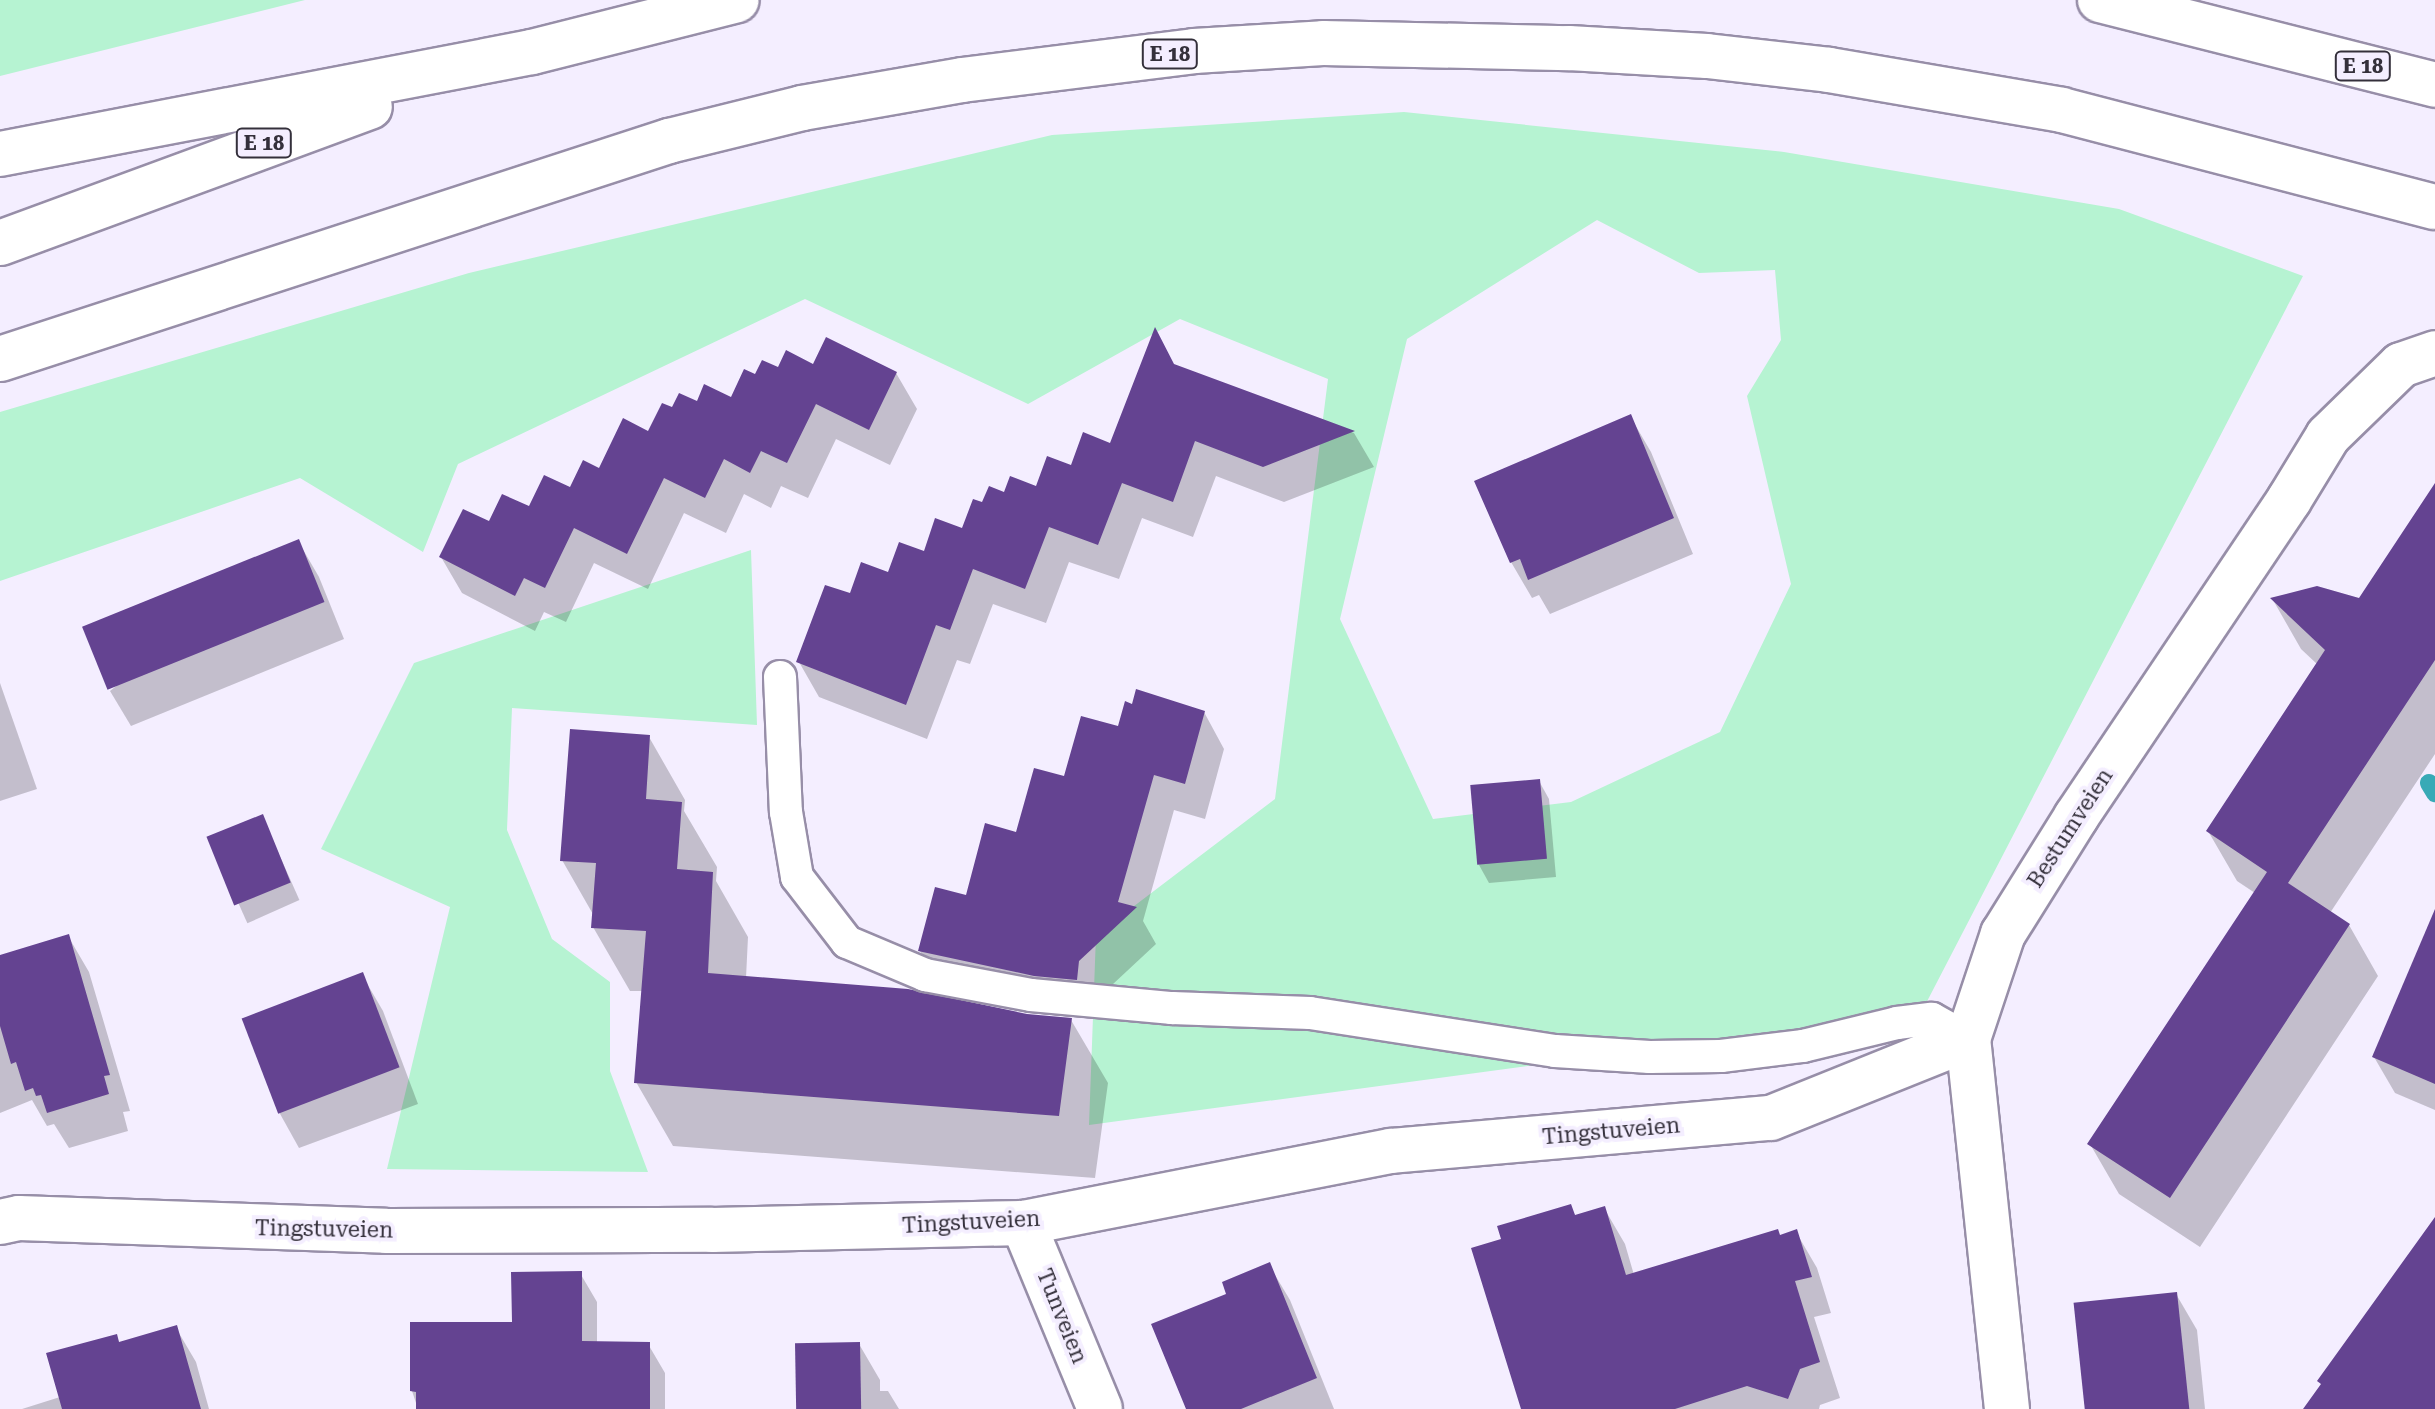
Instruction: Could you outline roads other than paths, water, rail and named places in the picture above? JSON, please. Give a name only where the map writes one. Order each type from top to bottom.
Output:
[{"type":"main road","name":"E 18","points":[[0,243],[289,134],[532,52],[737,0]]},
{"type":"main road","name":"E 18","points":[[2100,0],[2435,85]]},
{"type":"main road","name":"E 18","points":[[0,359],[669,141],[802,108],[962,80],[1194,51],[1323,43],[1553,47],[1707,56],[1829,70],[2062,110],[2435,207]]},
{"type":"main road","points":[[0,154],[532,52]]},
{"type":"main road","name":"Bestumveien","points":[[2007,1409],[1968,1039],[2003,934],[2328,436],[2401,365],[2435,353]]},
{"type":"main road","name":"Tingstuveien","points":[[0,1222],[19,1218],[386,1231],[712,1230],[1023,1223],[1391,1151],[1771,1118],[1968,1039]]},
{"type":"main road","name":"Tunveien","points":[[1023,1223],[1100,1409]]},
{"type":"lane","points":[[780,677],[786,812],[797,877],[847,942],[925,975],[1031,995],[1172,1008],[1310,1013],[1555,1051],[1650,1057],[1721,1056],[1803,1046],[1897,1023],[1932,1019],[1968,1039]]},
{"type":"waterway","points":[[2429,783],[2435,793]]}]
